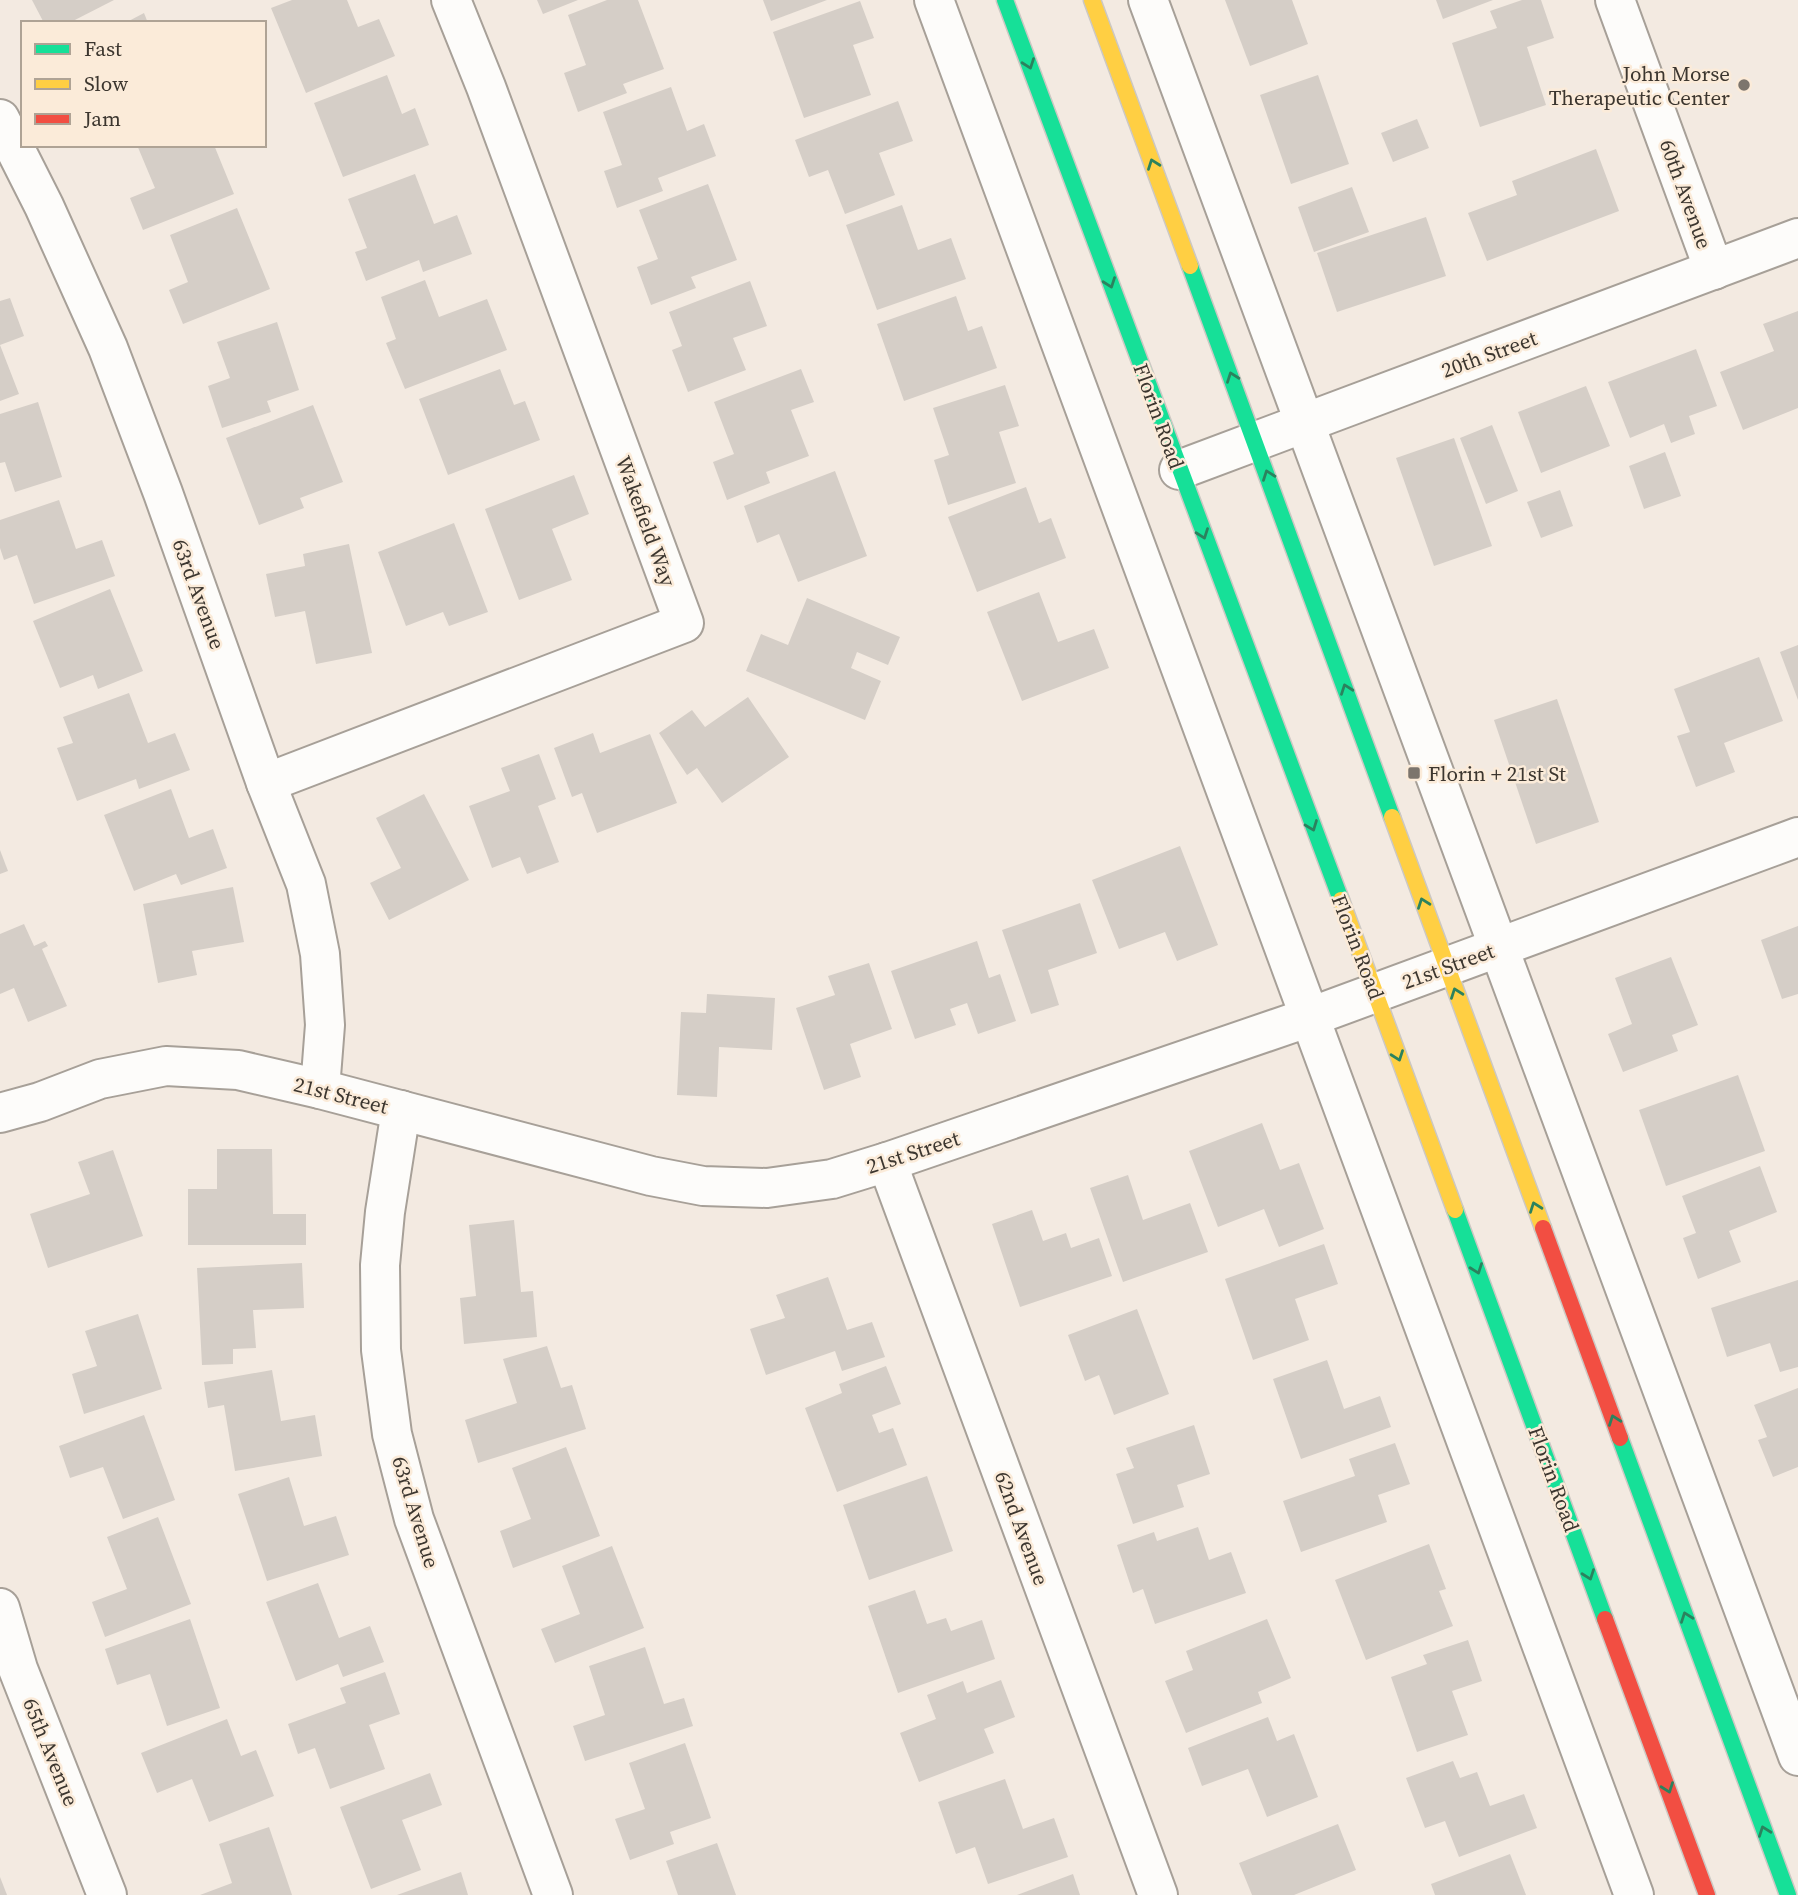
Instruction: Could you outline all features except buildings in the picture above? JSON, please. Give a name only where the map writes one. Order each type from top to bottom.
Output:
[{"type":"main road","name":"Florin Road","points":[[1005,0],[1375,992],[1707,1895]]},
{"type":"main road","points":[[1092,0],[1788,1895]]},
{"type":"street","name":"Wakefield Way","points":[[266,783],[684,623],[491,100],[451,0]]},
{"type":"street","points":[[934,0],[1634,1895]]},
{"type":"street","points":[[1148,0],[1798,1756]]},
{"type":"street","name":"60th Avenue","points":[[1615,0],[1714,270]]},
{"type":"street","name":"63rd Avenue","points":[[0,119],[44,206],[108,348],[163,493],[266,783],[306,884],[320,954],[325,1025],[320,1089]]},
{"type":"street","name":"20th Street","points":[[1179,470],[1798,238]]},
{"type":"street","name":"21st Street","points":[[0,1113],[40,1102],[100,1079],[166,1066],[238,1070],[651,1176],[703,1186],[767,1188],[832,1179],[1310,1017],[1798,837]]},
{"type":"street","name":"63rd Avenue","points":[[401,1111],[384,1212],[380,1265],[381,1350],[392,1434],[414,1519],[553,1895]]},
{"type":"street","name":"62nd Avenue","points":[[887,1162],[1158,1895]]},
{"type":"street","name":"65th Avenue","points":[[0,1608],[18,1669],[107,1895]]},
{"type":"traffic: fast","points":[[1005,0],[1341,900]]},
{"type":"traffic: fast","points":[[1190,266],[1392,817]]},
{"type":"traffic: fast","points":[[1455,1210],[1605,1619]]},
{"type":"traffic: fast","points":[[1620,1438],[1788,1895]]},
{"type":"traffic: slow","points":[[1092,0],[1190,266]]},
{"type":"traffic: slow","points":[[1392,817],[1543,1228]]},
{"type":"traffic: slow","points":[[1341,900],[1455,1210]]},
{"type":"traffic: jam","points":[[1543,1228],[1620,1438]]},
{"type":"traffic: jam","points":[[1605,1619],[1707,1895]]},
{"type":"place","name":"John Morse Therapeutic Center","points":[[1744,85]]},
{"type":"place","name":"Florin + 21st St","points":[[1414,773]]}]
